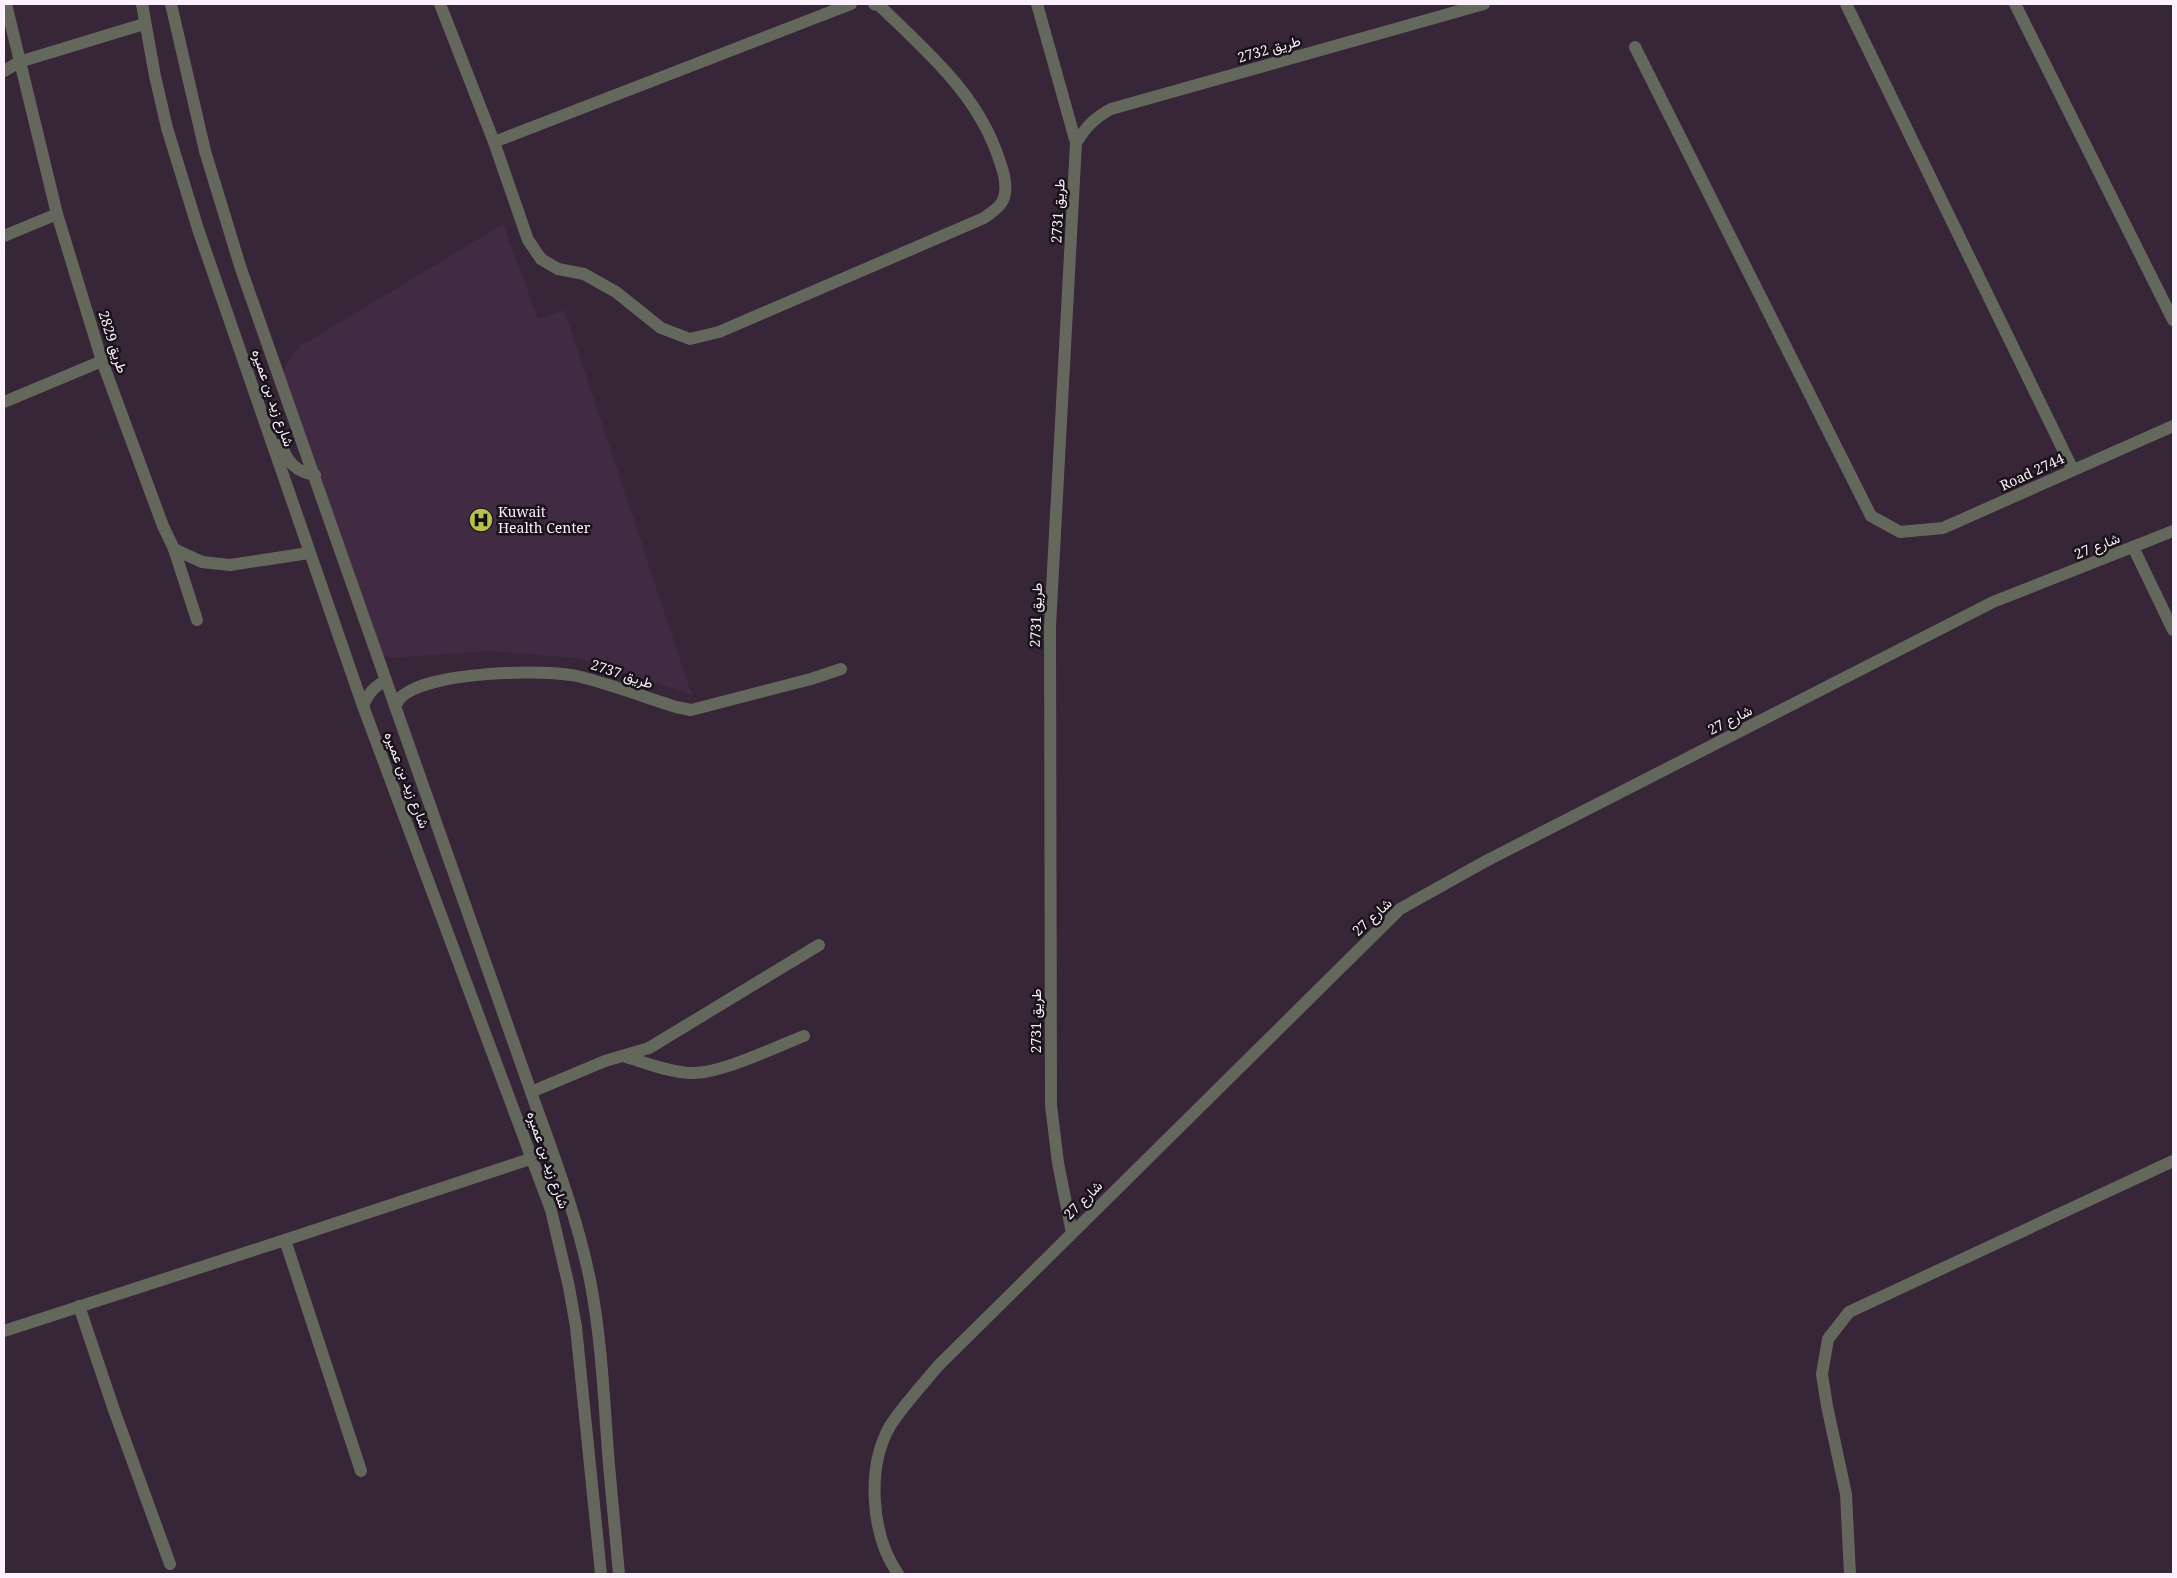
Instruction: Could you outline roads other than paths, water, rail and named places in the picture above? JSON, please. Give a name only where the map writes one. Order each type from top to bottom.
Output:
[{"type":"street","name":"طريق 2829","points":[[6,4],[58,214],[102,362],[163,526],[174,549],[197,620]]},
{"type":"street","name":"شارع زيد بن عميره","points":[[142,4],[144,24],[165,119],[182,178],[309,553],[363,706],[551,1210],[565,1268],[581,1366],[601,1574]]},
{"type":"street","points":[[173,10],[179,4]]},
{"type":"street","points":[[440,4],[494,142],[528,240],[541,259],[558,269],[584,274],[616,292],[661,328],[690,339],[719,332],[984,218],[1003,201],[1005,191],[1004,172],[996,147],[979,113],[950,75],[880,6],[874,4]]},
{"type":"street","points":[[494,142],[850,4]]},
{"type":"street","name":"طريق 2731","points":[[1037,4],[1076,143],[1050,626],[1051,1106],[1058,1163],[1072,1233]]},
{"type":"street","name":"طريق 2732","points":[[1076,143],[1086,126],[1110,109],[1484,4]]},
{"type":"street","points":[[1846,4],[2073,470]]},
{"type":"street","points":[[2015,4],[2173,320]]},
{"type":"street","name":"شارع زيد بن عميره","points":[[173,10],[190,92],[222,211],[315,475],[350,583],[570,1202],[590,1278],[602,1357],[609,1466],[620,1574]]},
{"type":"street","points":[[4,71],[19,62],[144,24]]},
{"type":"street","name":"Road 2744","points":[[1635,47],[1871,516],[1900,532],[1943,528],[2004,503],[2173,426]]},
{"type":"street","points":[[4,236],[58,214]]},
{"type":"street","points":[[4,402],[102,362]]},
{"type":"street","points":[[258,399],[268,410],[290,463],[301,472],[315,475]]},
{"type":"street","name":"شارع 27","points":[[898,1574],[893,1567],[879,1529],[875,1496],[876,1466],[890,1426],[938,1366],[1400,909],[1486,861],[1994,602],[2173,531]]},
{"type":"street","points":[[2133,548],[2173,630]]},
{"type":"street","points":[[174,549],[202,562],[230,564],[309,553]]},
{"type":"street","name":"طريق 2737","points":[[395,706],[406,693],[430,683],[483,674],[521,673],[579,676],[691,710],[811,679],[841,669]]},
{"type":"street","points":[[363,706],[369,693],[386,681]]},
{"type":"street","points":[[531,1092],[605,1061],[650,1048],[819,945]]},
{"type":"street","points":[[626,1056],[666,1070],[691,1073],[710,1072],[804,1036]]},
{"type":"street","points":[[4,1332],[532,1158]]},
{"type":"street","points":[[1850,1574],[1846,1494],[1822,1374],[1828,1339],[1849,1312],[2173,1161]]},
{"type":"street","points":[[286,1240],[361,1471]]},
{"type":"street","points":[[79,1306],[114,1410],[170,1564]]},
{"type":"place","name":"Kuwait Health Center","points":[[481,520]]}]
